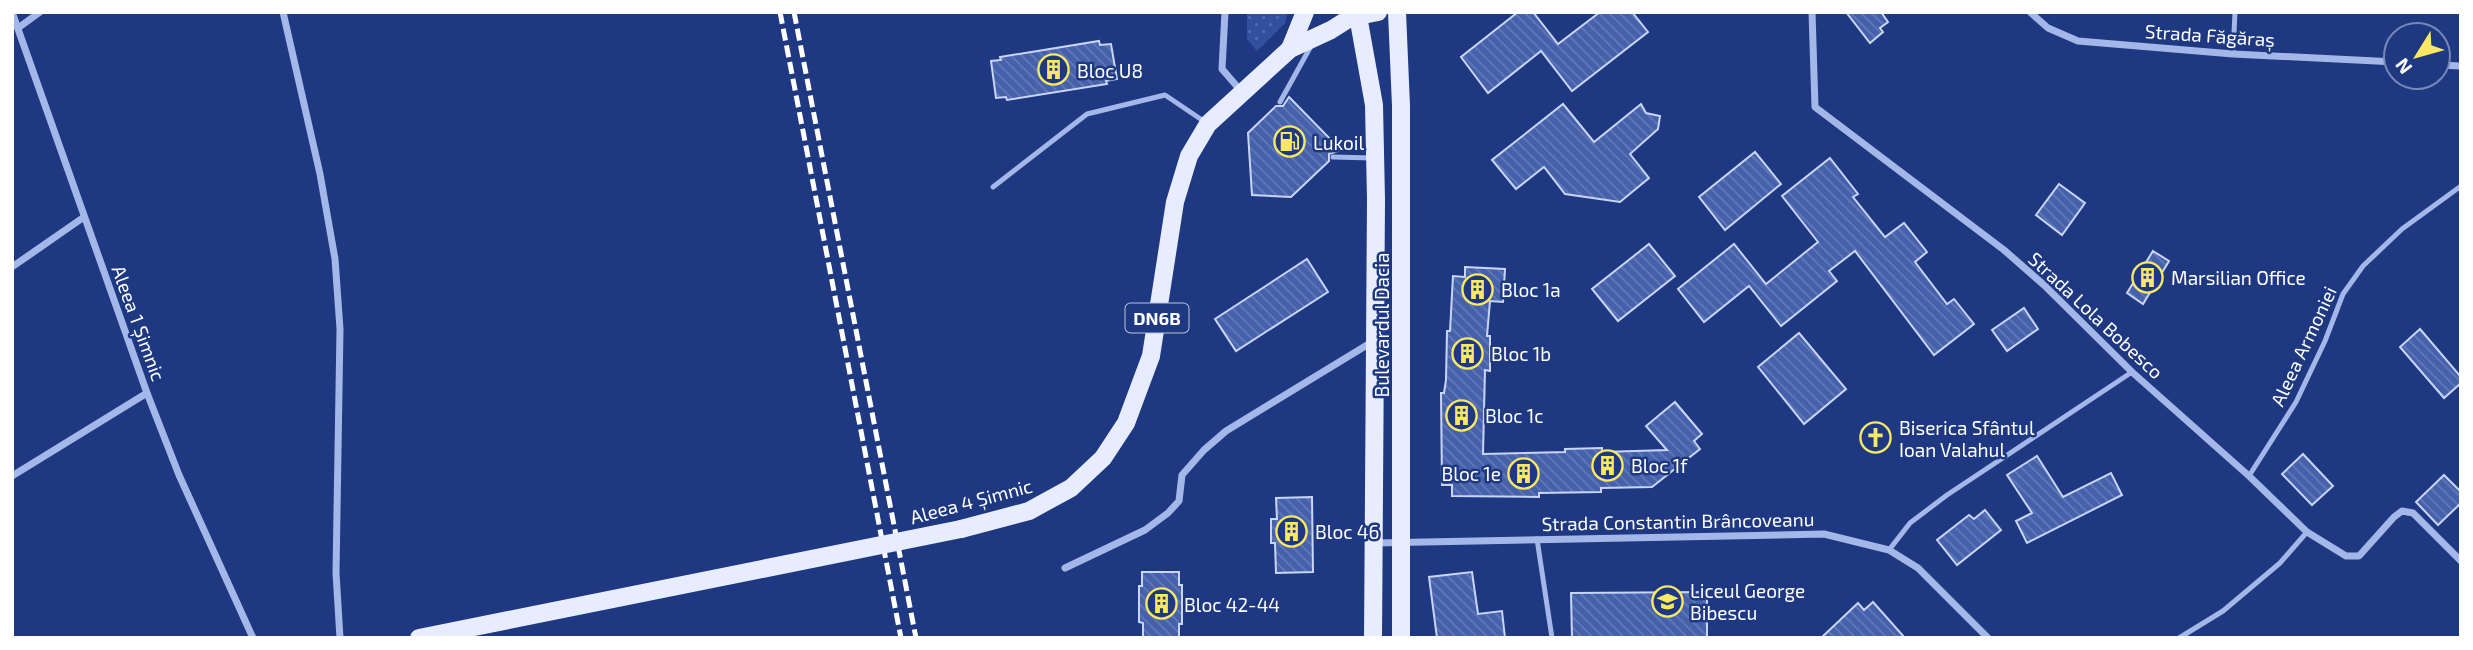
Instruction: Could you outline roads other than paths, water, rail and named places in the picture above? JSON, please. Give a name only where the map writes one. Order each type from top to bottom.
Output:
[{"type":"main road","name":"Aleea 4 Șimnic","points":[[1290,49],[1305,12]]},
{"type":"main road","points":[[1351,15],[1378,12]]},
{"type":"main road","name":"Bulevardul Dacia","points":[[1397,12],[1401,119],[1401,638]]},
{"type":"main road","name":"Aleea 4 Șimnic","points":[[419,638],[961,529],[1029,511],[1071,488],[1103,458],[1126,423],[1152,356],[1175,202],[1189,156],[1208,124],[1241,91],[1290,49],[1317,37],[1351,15]]},
{"type":"main road","name":"Bulevardul Dacia","points":[[1351,15],[1374,105],[1376,340],[1373,638]]},
{"type":"street","name":"Aleea 1 Șimnic","points":[[12,12],[147,393],[179,475],[253,638]]},
{"type":"street","points":[[18,28],[40,12]]},
{"type":"street","points":[[283,12],[320,174],[335,259],[340,329],[335,573],[340,638]]},
{"type":"street","points":[[1225,12],[1222,69],[1241,91]]},
{"type":"street","name":"Strada Lola Bobesco","points":[[1812,12],[1815,107],[2004,250],[2045,285],[2132,372],[2249,476],[2306,532],[2346,556],[2359,556],[2394,517],[2402,511],[2413,513],[2461,561]]},
{"type":"street","name":"Strada Făgăraș","points":[[2030,12],[2048,29],[2078,41],[2233,54],[2382,61]]},
{"type":"street","points":[[12,267],[84,217]]},
{"type":"street","points":[[1065,568],[1145,530],[1161,519],[1179,500],[1182,475],[1204,450],[1226,431],[1376,340]]},
{"type":"street","points":[[12,476],[147,393]]},
{"type":"street","name":"Strada Constantin Brâncoveanu","points":[[1375,542],[1824,534],[1889,550],[1918,568],[1988,638]]},
{"type":"lane","points":[[2233,54],[2235,12]]},
{"type":"lane","points":[[1280,102],[1317,37]]},
{"type":"lane","points":[[993,187],[1087,114],[1165,95],[1208,124]]},
{"type":"lane","points":[[1333,157],[1375,158]]},
{"type":"lane","name":"Aleea Armoniei","points":[[2249,476],[2296,402],[2325,341],[2343,294],[2362,266],[2402,229],[2461,186]]},
{"type":"lane","points":[[1889,550],[1910,523],[1947,495],[2132,372]]},
{"type":"lane","points":[[2179,638],[2223,611],[2280,563],[2306,532]]},
{"type":"lane","points":[[1537,539],[1552,638]]},
{"type":"railway","points":[[780,12],[901,638]]},
{"type":"railway","points":[[794,12],[916,638]]},
{"type":"place","name":"Bloc U8","points":[[1054,70]]},
{"type":"place","name":"Lukoil","points":[[1290,142]]},
{"type":"place","name":"Marsilian Office","points":[[2148,277]]},
{"type":"place","name":"Bloc 1a","points":[[1478,289]]},
{"type":"place","name":"Bloc 1b","points":[[1468,353]]},
{"type":"place","name":"Bloc 1c","points":[[1462,415]]},
{"type":"place","name":"Biserica Sfântul Ioan Valahul","points":[[1876,438]]},
{"type":"place","name":"Bloc 1f","points":[[1608,465]]},
{"type":"place","name":"Bloc 1e","points":[[1524,473]]},
{"type":"place","name":"Bloc 46","points":[[1292,531]]},
{"type":"place","name":"Liceul George Bibescu","points":[[1667,601]]},
{"type":"place","name":"Bloc 42-44","points":[[1161,604]]}]
